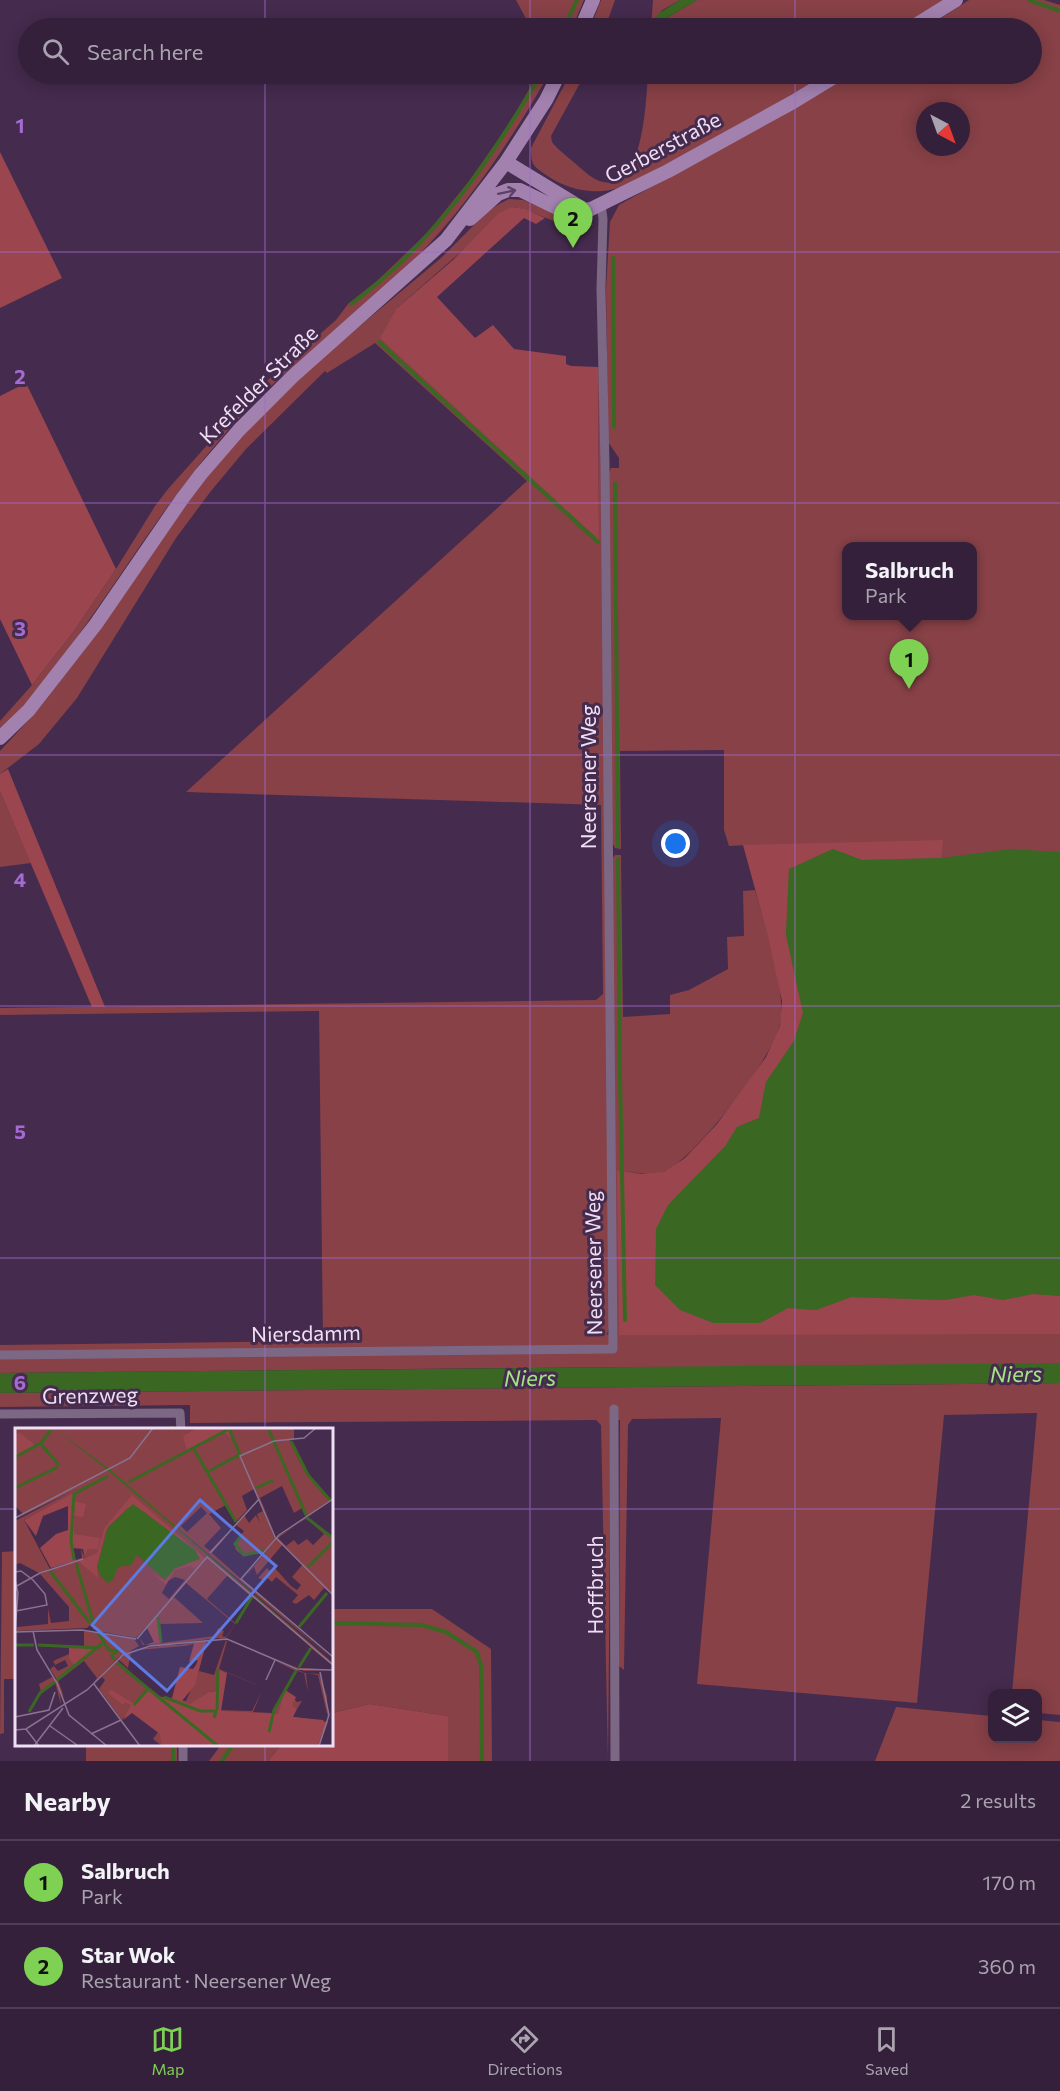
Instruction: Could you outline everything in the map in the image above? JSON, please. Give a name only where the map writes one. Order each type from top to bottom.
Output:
[{"type":"main road","points":[[585,18],[593,0]]},
{"type":"main road","points":[[927,18],[956,0]]},
{"type":"main road","name":"Krefelder Straße","points":[[0,738],[29,711],[96,624],[201,474],[239,430],[292,376],[446,240],[506,162],[554,84]]},
{"type":"main road","name":"Gerberstraße","points":[[585,210],[633,189],[823,84]]},
{"type":"main road","points":[[506,162],[585,210]]},
{"type":"main road","points":[[446,240],[498,194],[508,190],[520,190],[557,208],[585,210]]},
{"type":"street","name":"Neersener Weg","points":[[601,204],[603,219],[601,289],[605,475],[613,1349]]},
{"type":"street","name":"Niersdamm","points":[[0,1355],[613,1349]]},
{"type":"street","name":"Hoffbruch","points":[[614,1408],[615,1761]]},
{"type":"street","name":"Grenzweg","points":[[0,1414],[180,1413],[180,1428]]},
{"type":"shaded area","points":[[516,0],[584,0],[576,18],[526,18]]},
{"type":"shaded area","points":[[601,0],[615,0],[609,18],[594,18]]},
{"type":"shaded area","points":[[653,0],[680,0],[661,11],[664,18],[652,18]]},
{"type":"shaded area","points":[[697,0],[946,0],[917,18],[667,18]]},
{"type":"shaded area","points":[[969,0],[1044,0],[1060,5],[1060,1372],[627,1367],[0,1373],[0,1345],[323,1341],[319,1011],[0,1015],[0,1008],[596,1000],[603,994],[601,805],[186,792],[527,481],[375,343],[327,373],[325,371],[246,449],[176,538],[77,698],[39,744],[0,774],[0,751],[38,710],[91,641],[171,524],[234,443],[312,366],[441,258],[488,211],[509,199],[523,200],[565,216],[588,219],[593,225],[562,223],[512,207],[397,308],[599,539],[598,367],[601,379],[609,1326],[607,1335],[616,1335],[611,860],[615,855],[621,855],[623,1017],[670,1014],[670,995],[689,990],[728,969],[727,937],[744,936],[743,891],[755,890],[774,957],[781,1010],[780,1024],[764,1059],[732,1104],[696,1146],[662,1173],[646,1174],[626,1171],[659,1178],[688,1163],[771,1052],[783,1024],[785,999],[749,845],[729,846],[724,830],[724,750],[620,751],[621,849],[615,848],[611,840],[607,478],[611,468],[619,468],[619,458],[608,442],[606,288],[610,222],[619,205],[834,84],[1042,84],[1042,18],[941,18]]},
{"type":"shaded area","points":[[532,84],[543,84],[484,177],[426,248],[404,270],[281,377],[242,415],[209,453],[178,492],[63,656],[33,696],[0,733],[0,721],[32,685],[74,631],[168,489],[272,376],[336,320],[348,304],[377,281],[427,233],[470,180],[509,124]]},
{"type":"shaded area","points":[[565,84],[580,84],[551,136],[552,142],[589,175],[603,182],[617,181],[627,173],[635,159],[644,121],[647,84],[811,84],[637,180],[615,189],[580,190],[556,181],[533,163],[531,148]]},
{"type":"shaded area","points":[[0,152],[62,278],[0,308]]},
{"type":"shaded area","points":[[512,207],[525,209],[545,218],[536,224],[524,218],[437,297],[475,338],[493,325],[514,349],[566,356],[566,364],[571,366],[598,367],[599,540],[380,338],[397,308],[453,260],[499,213]]},
{"type":"shaded area","points":[[26,383],[116,569],[74,631],[32,685],[0,619],[0,396]]},
{"type":"shaded area","points":[[8,769],[105,1007],[92,1007],[0,791],[0,774]]},
{"type":"shaded area","points":[[0,791],[31,863],[0,867]]},
{"type":"shaded area","points":[[943,840],[941,858],[862,860],[833,849],[789,869],[786,935],[803,1013],[794,1041],[766,1082],[759,1118],[737,1127],[726,1145],[760,1323],[788,1308],[816,1310],[851,1297],[944,1300],[974,1295],[1003,1300],[1033,1294],[1060,1296],[1060,1334],[619,1335],[617,1171],[642,1174],[664,1172],[685,1158],[717,1124],[766,1057],[780,1026],[782,1001],[768,936],[743,845]]},
{"type":"shaded area","points":[[1060,1383],[1060,1715],[1042,1713],[1042,1689],[1012,1689],[1037,1413],[944,1415],[917,1703],[697,1684],[721,1418],[632,1419],[628,1425],[624,1670],[619,1666],[620,1420],[611,1420],[608,1761],[601,1425],[596,1420],[190,1423],[190,1405],[0,1407],[0,1393]]},
{"type":"shaded area","points":[[15,1551],[15,1679],[4,1679],[4,1733],[0,1734],[2,1552]]},
{"type":"shaded area","points":[[333,1609],[432,1609],[491,1649],[492,1761],[448,1761],[448,1716],[370,1704],[333,1713]]},
{"type":"shaded area","points":[[370,1704],[448,1716],[448,1761],[268,1761],[280,1746],[333,1746],[333,1713]]},
{"type":"shaded area","points":[[896,1707],[988,1716],[988,1743],[1042,1743],[1042,1720],[1060,1722],[1060,1761],[875,1761]]},
{"type":"shaded area","points":[[86,1746],[177,1746],[177,1761],[86,1761]]},
{"type":"shaded area","points":[[220,1746],[280,1746],[268,1761],[209,1761]]},
{"type":"water","points":[[680,0],[697,0],[667,18],[657,18],[658,14]]},
{"type":"water","points":[[833,849],[862,860],[941,858],[1011,849],[1060,852],[1060,1296],[1033,1294],[1003,1300],[974,1295],[945,1300],[851,1297],[816,1310],[788,1308],[760,1323],[713,1323],[680,1310],[655,1285],[656,1229],[668,1205],[726,1145],[737,1127],[759,1118],[766,1082],[794,1041],[803,1013],[786,935],[789,869]]},
{"type":"water","name":"Niers","points":[[1060,1363],[1060,1383],[0,1393],[0,1373]]},
{"type":"waterway","points":[[569,18],[577,0]]},
{"type":"waterway","points":[[1029,0],[1060,11]]},
{"type":"waterway","points":[[351,304],[381,280],[434,228],[480,169],[535,84]]},
{"type":"waterway","points":[[613,258],[614,427]]},
{"type":"waterway","points":[[379,342],[598,542]]},
{"type":"waterway","points":[[615,483],[618,846]]},
{"type":"waterway","points":[[618,859],[625,1320]]},
{"type":"waterway","points":[[333,1623],[421,1625],[446,1632],[477,1652],[481,1666],[482,1760]]},
{"type":"waterway","points":[[173,1746],[173,1761]]},
{"type":"waterway","points":[[222,1761],[232,1746]]},
{"type":"place","name":"Star Wok","points":[[573,248]]},
{"type":"place","name":"Salbruch","points":[[909,689]]}]
